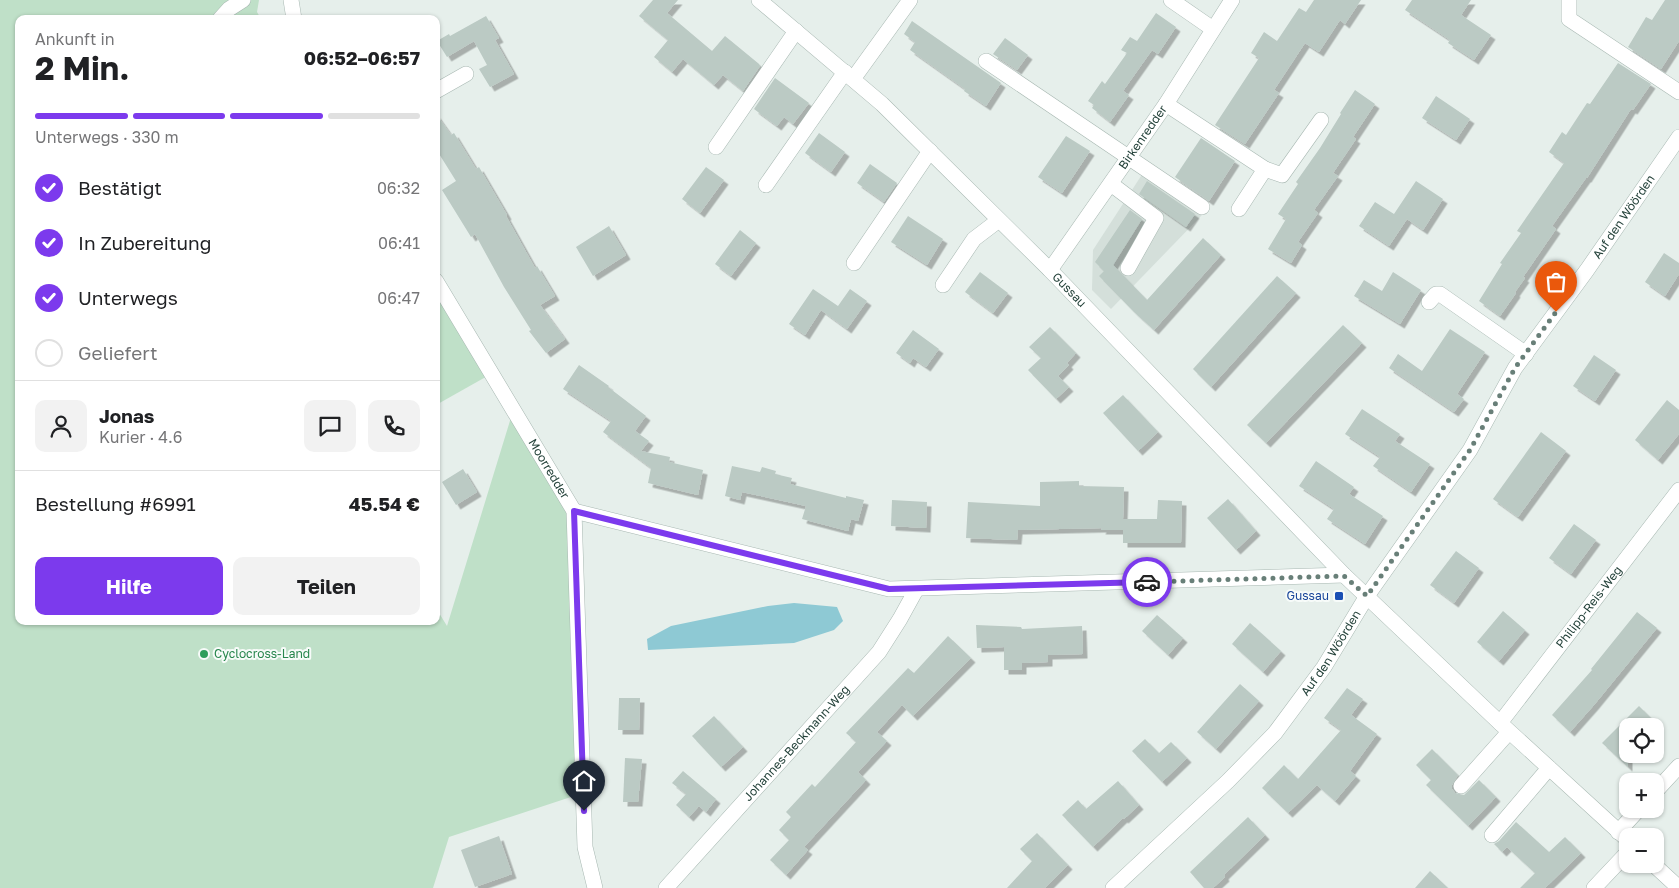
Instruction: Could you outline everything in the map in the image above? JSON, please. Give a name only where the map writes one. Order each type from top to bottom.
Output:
[{"type":"street","points":[[224,15],[243,0]]},
{"type":"street","points":[[291,0],[293,15]]},
{"type":"street","name":"Gussau","points":[[760,0],[882,104],[1050,270],[1344,576],[1504,728],[1619,832]]},
{"type":"street","points":[[766,185],[910,0]]},
{"type":"street","points":[[1171,0],[1213,29]]},
{"type":"street","name":"Birkenredder","points":[[1050,270],[1130,158],[1232,0]]},
{"type":"street","points":[[1569,0],[1568,19],[1679,92]]},
{"type":"street","points":[[716,147],[796,31]]},
{"type":"street","points":[[986,60],[1202,207]]},
{"type":"street","points":[[440,89],[466,74]]},
{"type":"street","points":[[1166,104],[1265,169],[1282,175],[1321,120]]},
{"type":"street","name":"Auf den Wöörden","points":[[1113,888],[1228,782],[1274,733],[1324,667],[1367,596],[1470,450],[1515,368],[1679,137]]},
{"type":"street","points":[[854,263],[930,151]]},
{"type":"street","points":[[1239,210],[1265,169]]},
{"type":"street","points":[[1111,184],[1156,218],[1128,268]]},
{"type":"street","points":[[943,285],[974,239],[999,220]]},
{"type":"street","name":"Moorredder","points":[[440,288],[574,511],[585,847],[595,888]]},
{"type":"street","points":[[1429,302],[1436,294],[1440,294],[1526,354]]},
{"type":"street","name":"Philipp-Reis-Weg","points":[[1461,786],[1679,490]]},
{"type":"street","points":[[574,511],[889,589],[916,590],[1344,576]]},
{"type":"street","name":"Johannes-Beckmann-Weg","points":[[666,888],[879,652],[900,620],[916,590]]},
{"type":"street","points":[[1664,782],[1679,766]]},
{"type":"street","points":[[1492,835],[1549,768]]},
{"type":"street","points":[[1594,888],[1619,862]]},
{"type":"street","points":[[1663,873],[1679,888]]},
{"type":"shaded area","points":[[1143,173],[1202,215],[1111,309],[1092,290],[1093,250]]},
{"type":"green space","points":[[0,0],[259,0],[257,12],[259,15],[15,15],[15,625],[440,625],[440,615],[447,626],[513,411],[574,511],[583,793],[449,837],[433,888],[0,888]]},
{"type":"green space","points":[[440,288],[491,374],[440,403]]},
{"type":"water","points":[[794,603],[837,607],[843,621],[834,630],[794,643],[648,650],[647,639],[671,626],[768,606]]},
{"type":"building","points":[[653,0],[678,0],[667,13],[712,51],[725,36],[759,64],[760,66],[743,91],[723,75],[714,85],[683,59],[672,72],[654,57],[668,40],[639,16]]},
{"type":"building","points":[[1314,0],[1361,0],[1345,24],[1340,20],[1319,52],[1305,43],[1274,90],[1279,93],[1245,144],[1215,125],[1259,58],[1251,53],[1264,32],[1277,41],[1299,8],[1306,12]]},
{"type":"building","points":[[1412,0],[1471,0],[1461,15],[1491,35],[1474,60],[1448,43],[1450,40],[1405,10]]},
{"type":"building","points":[[1665,0],[1679,0],[1679,41],[1661,69],[1628,47],[1646,17],[1652,20]]},
{"type":"building","points":[[1156,13],[1176,27],[1158,54],[1152,50],[1123,91],[1129,95],[1110,122],[1092,108],[1094,105],[1088,101],[1102,81],[1105,84],[1127,53],[1121,50],[1130,37],[1137,41]]},
{"type":"building","points":[[486,16],[499,38],[495,40],[514,74],[490,87],[479,69],[487,65],[474,41],[447,57],[440,46],[440,39],[449,34],[450,36]]},
{"type":"building","points":[[912,21],[1001,83],[986,106],[910,50],[915,42],[904,34]]},
{"type":"building","points":[[1005,38],[1028,55],[1017,70],[993,54]]},
{"type":"building","points":[[1618,63],[1651,84],[1633,110],[1631,109],[1587,178],[1552,226],[1556,229],[1523,277],[1525,278],[1500,316],[1479,301],[1502,264],[1500,263],[1521,233],[1517,231],[1564,163],[1549,152],[1562,132],[1566,135],[1587,103],[1590,104]]},
{"type":"building","points":[[775,78],[809,103],[793,124],[784,117],[777,126],[754,109]]},
{"type":"building","points":[[1355,90],[1375,104],[1353,137],[1356,139],[1333,173],[1338,176],[1314,210],[1318,213],[1298,242],[1302,245],[1291,263],[1268,249],[1286,219],[1278,214],[1298,184],[1296,182],[1320,148]]},
{"type":"building","points":[[1436,96],[1470,119],[1456,140],[1422,118]]},
{"type":"building","points":[[440,120],[451,135],[454,133],[476,169],[479,167],[535,268],[537,266],[555,296],[540,305],[565,339],[546,353],[529,331],[531,330],[504,287],[475,234],[471,237],[442,190],[456,181],[440,155]]},
{"type":"building","points":[[819,133],[845,152],[831,172],[805,153]]},
{"type":"building","points":[[1066,136],[1090,151],[1062,193],[1038,177]]},
{"type":"building","points":[[1201,138],[1235,161],[1209,201],[1175,177]]},
{"type":"building","points":[[870,164],[897,183],[884,202],[857,183]]},
{"type":"building","points":[[706,167],[724,180],[700,213],[682,199]]},
{"type":"building","points":[[1147,181],[1195,214],[1186,227],[1139,194]]},
{"type":"building","points":[[1416,181],[1443,199],[1423,230],[1407,219],[1389,246],[1359,226],[1375,202],[1394,214]]},
{"type":"building","points":[[1130,210],[1142,219],[1113,265],[1147,300],[1203,238],[1221,255],[1154,330],[1099,276],[1104,271],[1095,262]]},
{"type":"building","points":[[908,216],[943,239],[927,265],[891,242]]},
{"type":"building","points":[[609,226],[626,255],[593,276],[576,247]]},
{"type":"building","points":[[740,230],[756,243],[731,276],[715,264]]},
{"type":"building","points":[[1664,253],[1679,263],[1679,274],[1665,296],[1645,282]]},
{"type":"building","points":[[980,272],[1008,293],[993,313],[965,292]]},
{"type":"building","points":[[1393,272],[1421,290],[1400,324],[1354,296],[1364,280],[1382,291]]},
{"type":"building","points":[[1277,276],[1296,293],[1211,387],[1193,369]]},
{"type":"building","points":[[813,289],[838,306],[850,289],[867,301],[847,329],[821,310],[805,335],[789,324]]},
{"type":"building","points":[[1343,325],[1362,343],[1266,443],[1247,425]]},
{"type":"building","points":[[1050,327],[1076,353],[1067,363],[1069,365],[1058,376],[1069,387],[1056,399],[1028,370],[1041,358],[1029,347]]},
{"type":"building","points":[[1450,329],[1485,352],[1457,394],[1464,399],[1454,412],[1389,368],[1398,354],[1422,371]]},
{"type":"building","points":[[913,330],[939,349],[926,367],[913,358],[910,363],[896,353]]},
{"type":"building","points":[[1594,355],[1616,370],[1595,401],[1573,386]]},
{"type":"building","points":[[579,365],[646,416],[635,431],[649,441],[641,451],[670,457],[669,462],[703,470],[698,495],[648,483],[651,468],[603,432],[611,421],[563,389]]},
{"type":"building","points":[[1123,395],[1158,432],[1138,451],[1103,413]]},
{"type":"building","points":[[1667,400],[1679,410],[1679,434],[1658,460],[1635,440]]},
{"type":"building","points":[[1362,409],[1400,434],[1395,441],[1430,464],[1411,492],[1373,466],[1380,457],[1345,434]]},
{"type":"building","points":[[1541,432],[1566,451],[1518,517],[1493,499]]},
{"type":"building","points":[[1316,461],[1354,487],[1349,494],[1383,516],[1365,544],[1327,519],[1334,509],[1299,486]]},
{"type":"building","points":[[732,466],[760,472],[762,467],[776,471],[775,474],[792,478],[790,484],[846,498],[846,496],[864,500],[858,521],[851,519],[848,531],[802,519],[806,506],[742,492],[740,500],[725,496]]},
{"type":"building","points":[[463,469],[477,492],[456,505],[442,482]]},
{"type":"building","points":[[1079,481],[1079,486],[1124,487],[1123,519],[1157,519],[1158,500],[1182,501],[1181,543],[1123,543],[1123,530],[1101,530],[1102,528],[1018,530],[1017,540],[966,538],[968,502],[1040,506],[1040,482]]},
{"type":"building","points":[[1228,499],[1256,531],[1236,550],[1207,518]]},
{"type":"building","points":[[892,500],[927,502],[926,528],[891,526]]},
{"type":"building","points":[[1574,524],[1596,540],[1571,574],[1549,558]]},
{"type":"building","points":[[1456,551],[1479,568],[1454,603],[1430,585]]},
{"type":"building","points":[[1503,611],[1525,630],[1499,661],[1477,642]]},
{"type":"building","points":[[1637,612],[1657,628],[1570,732],[1552,715],[1592,670]]},
{"type":"building","points":[[1157,615],[1183,638],[1168,655],[1142,631]]},
{"type":"building","points":[[1250,623],[1281,651],[1263,672],[1232,644]]},
{"type":"building","points":[[976,625],[1021,627],[1022,629],[1082,626],[1083,654],[1048,655],[1048,662],[1022,663],[1022,670],[1004,670],[1004,647],[977,648]]},
{"type":"building","points":[[948,636],[971,658],[913,716],[902,705],[877,732],[887,741],[858,772],[866,780],[804,847],[808,850],[786,875],[770,860],[789,840],[779,830],[791,817],[786,812],[812,784],[815,787],[856,742],[846,733],[908,668],[914,673]]},
{"type":"building","points":[[1240,684],[1259,701],[1216,749],[1197,732]]},
{"type":"building","points":[[1347,688],[1363,699],[1351,715],[1377,734],[1350,771],[1356,776],[1335,801],[1317,785],[1288,813],[1262,788],[1284,765],[1298,779],[1341,730],[1324,718]]},
{"type":"building","points":[[619,698],[640,698],[639,730],[618,730]]},
{"type":"building","points":[[1639,706],[1651,718],[1627,718]]},
{"type":"building","points":[[714,716],[743,747],[721,767],[692,736]]},
{"type":"building","points":[[1619,726],[1619,759],[1602,743]]},
{"type":"building","points":[[1145,739],[1159,753],[1171,742],[1187,758],[1162,782],[1132,751]]},
{"type":"building","points":[[1432,749],[1458,775],[1452,785],[1455,793],[1464,795],[1479,780],[1496,797],[1468,826],[1426,785],[1431,780],[1416,765]]},
{"type":"building","points":[[625,758],[642,759],[638,802],[623,802]]},
{"type":"building","points":[[683,771],[716,799],[706,812],[699,806],[689,817],[676,805],[686,794],[672,783]]},
{"type":"building","points":[[1118,781],[1139,805],[1093,847],[1062,815],[1078,800],[1086,809]]},
{"type":"building","points":[[1248,817],[1265,835],[1213,888],[1204,888],[1190,872]]},
{"type":"building","points":[[1516,822],[1549,852],[1565,837],[1581,853],[1545,888],[1520,888],[1535,873],[1507,847],[1502,852],[1494,844]]},
{"type":"building","points":[[1037,833],[1068,865],[1045,888],[1007,888],[1032,861],[1020,849]]},
{"type":"building","points":[[499,836],[512,874],[475,887],[461,850]]},
{"type":"building","points":[[1430,871],[1448,888],[1415,888]]},
{"type":"way so far","points":[[1147,582],[1344,576],[1367,596],[1470,450],[1515,368],[1556,312]]},
{"type":"place","name":"Gussau","points":[[1339,596]]},
{"type":"place","name":"Cyclocross-Land","points":[[204,654]]},
{"type":"route","points":[[584,811],[574,511],[889,589],[916,590],[1147,582]]}]
